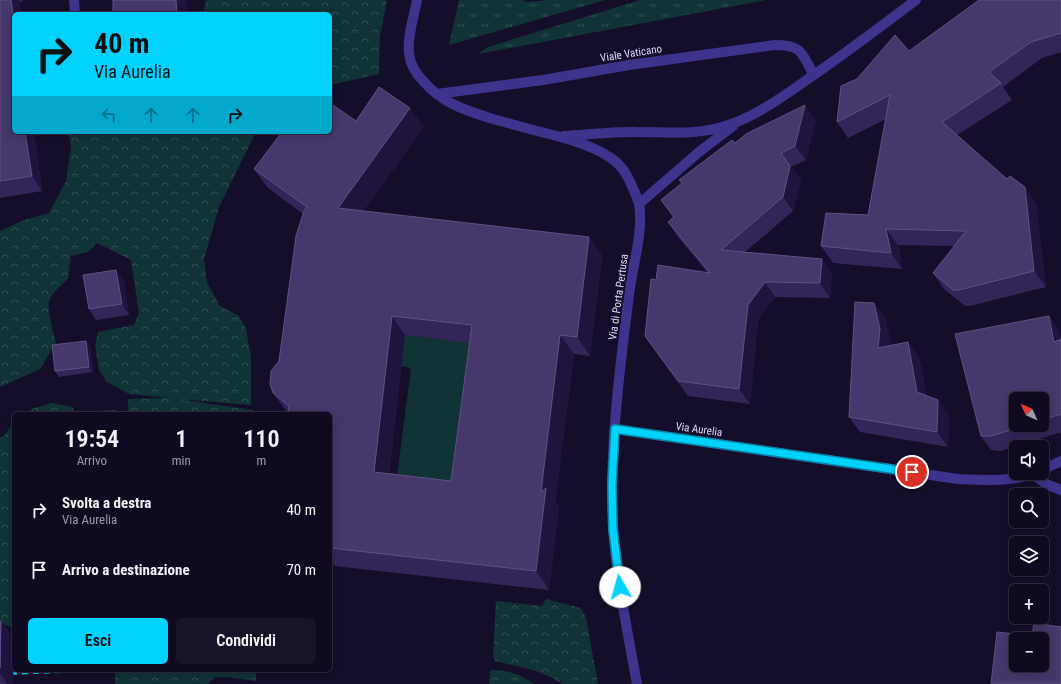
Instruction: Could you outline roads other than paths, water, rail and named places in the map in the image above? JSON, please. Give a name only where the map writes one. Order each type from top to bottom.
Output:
[{"type":"street","points":[[74,0],[75,12]]},
{"type":"street","points":[[418,0],[410,35],[410,61],[416,74],[430,89],[452,104],[468,111],[558,136],[636,132],[666,133],[707,131],[732,125],[785,95],[916,0]]},
{"type":"street","name":"Viale Vaticano","points":[[437,94],[542,80],[629,65],[775,45],[787,45],[797,48],[814,75]]},
{"type":"street","points":[[639,204],[699,152],[739,121]]},
{"type":"street","name":"Via di Porta Pertusa","points":[[558,136],[591,148],[611,158],[624,171],[630,180],[639,204],[639,226],[629,291],[615,429]]},
{"type":"street","points":[[615,429],[612,485],[613,530],[621,600],[637,684]]},
{"type":"street","name":"Via Aurelia","points":[[615,429],[958,479],[996,480],[1009,478]]},
{"type":"street","name":"Via Aurelia","points":[[1049,466],[1061,461]]},
{"type":"street","points":[[1043,480],[1046,484],[1061,490]]},
{"type":"railway","points":[[0,674],[48,672]]}]
